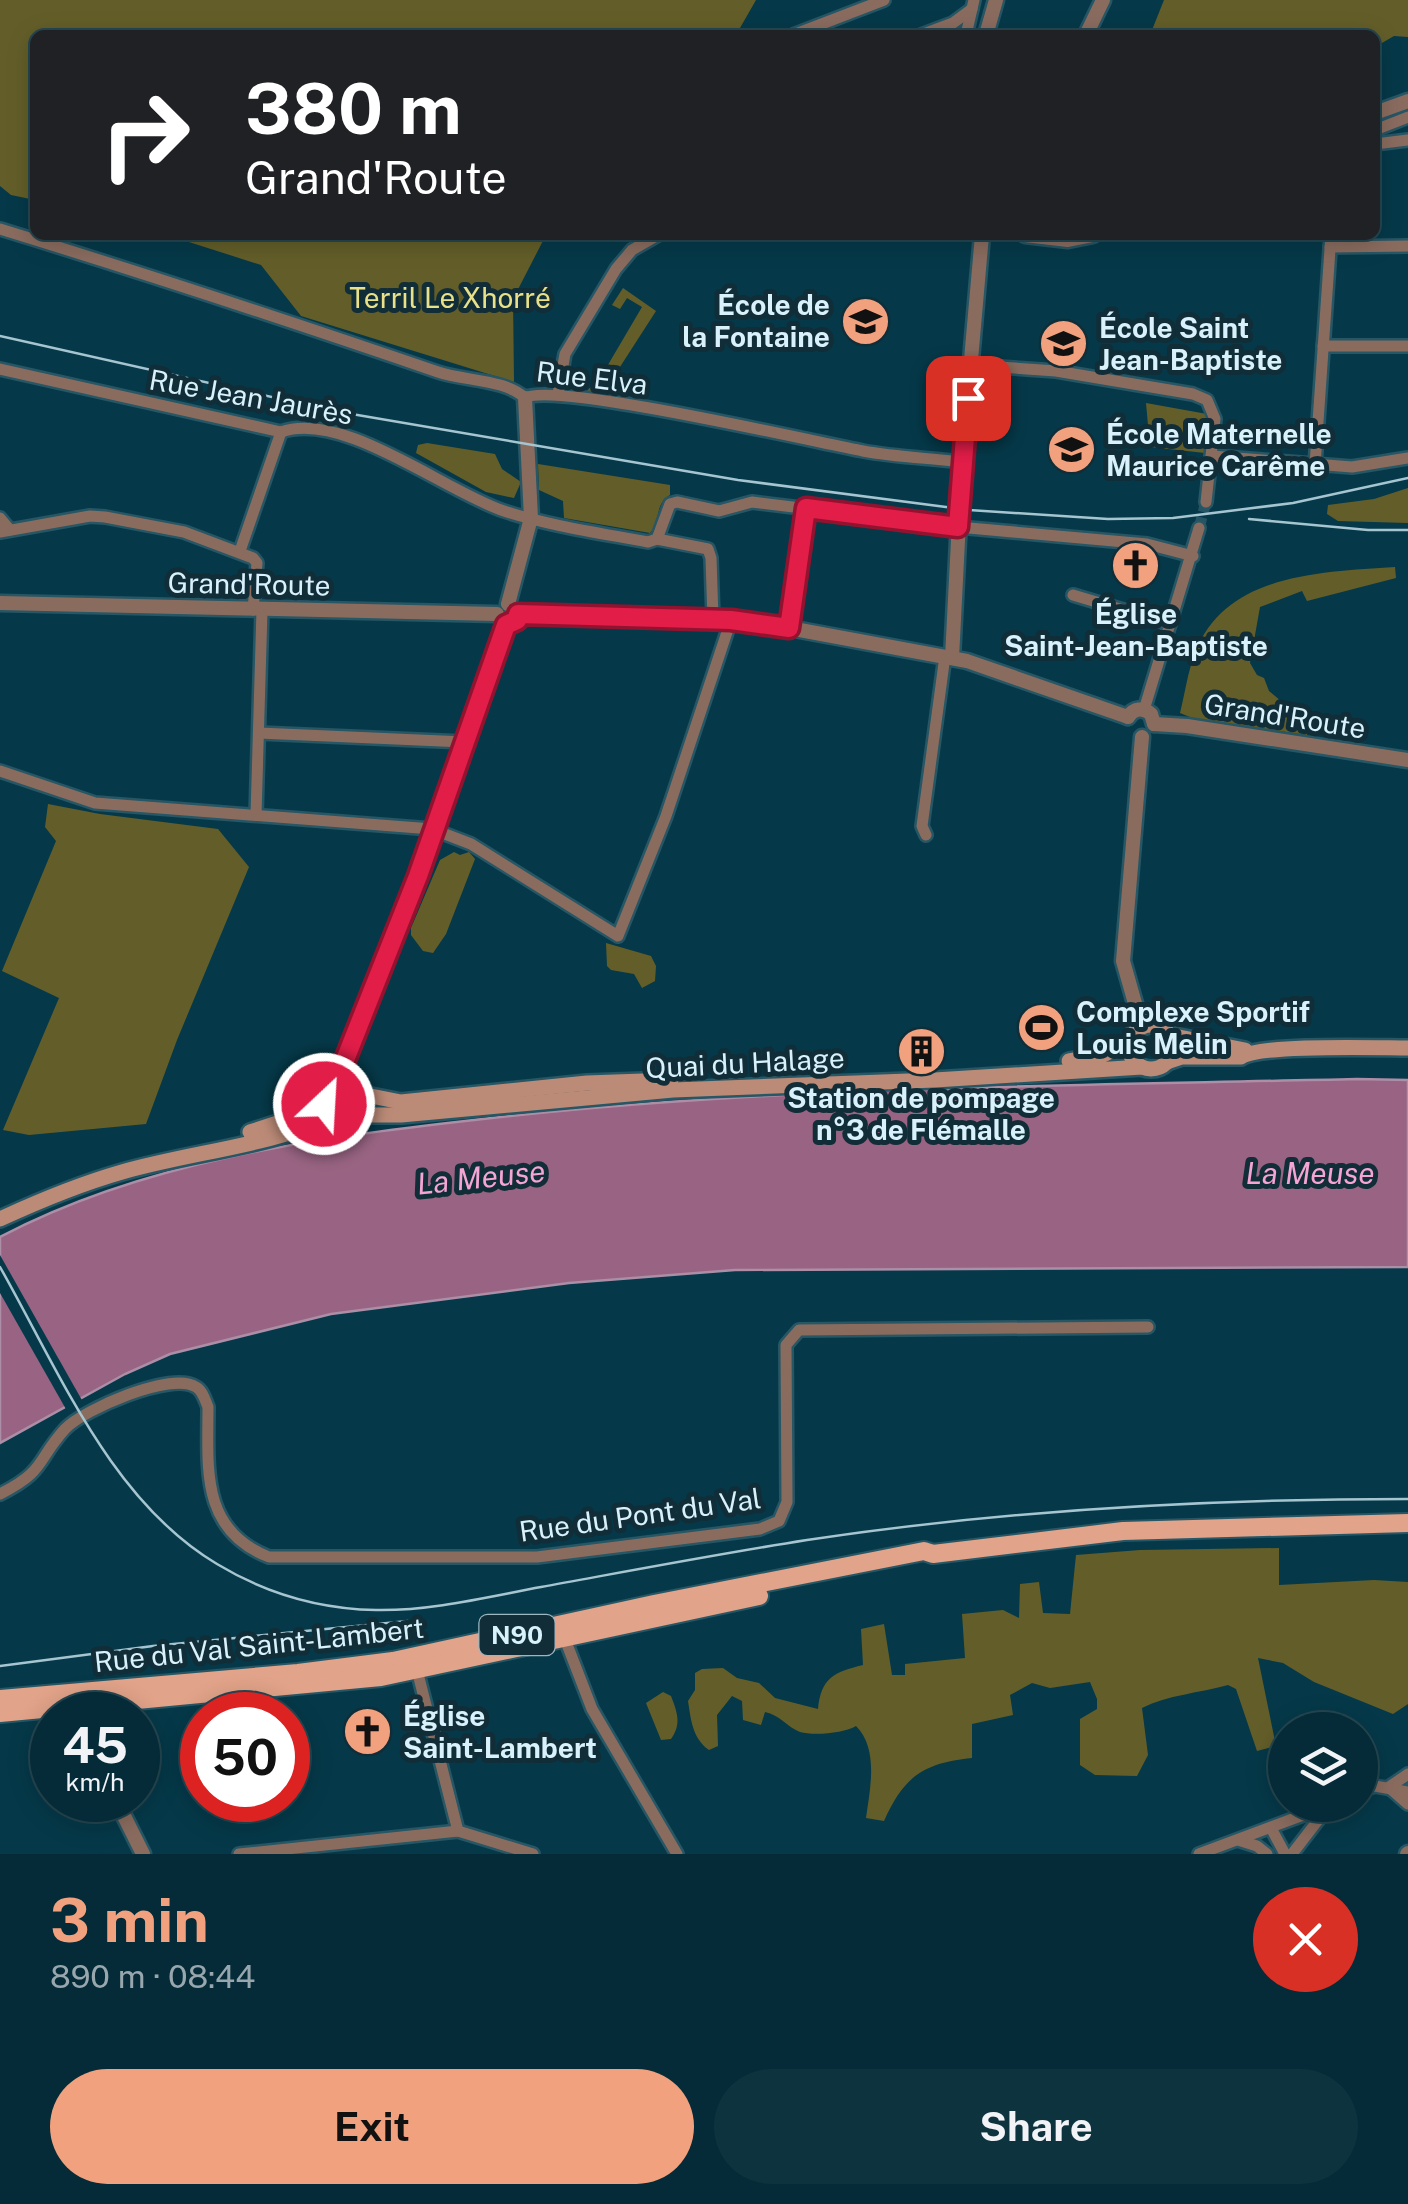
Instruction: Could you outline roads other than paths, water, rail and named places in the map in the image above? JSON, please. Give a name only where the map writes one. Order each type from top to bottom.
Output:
[{"type":"main road","name":"Quai du Halage","points":[[356,1093],[401,1102],[588,1083],[960,1069],[1095,1058],[1136,1034],[1160,1028],[1169,1035],[1200,1044],[1242,1048],[1248,1053]]},
{"type":"main road","points":[[1136,1034],[1132,1058],[1142,1067]]},
{"type":"main road","points":[[1168,1062],[1173,1049],[1169,1035]]},
{"type":"main road","name":"Quai du Halage","points":[[344,1114],[401,1115],[673,1090],[1155,1069],[1182,1057],[1241,1058],[1248,1053],[1408,1048]]},
{"type":"main road","points":[[0,1209],[54,1185],[122,1163],[268,1127],[312,1108],[324,1099],[331,1086],[340,1083],[356,1093],[357,1105],[344,1114],[300,1131],[122,1172],[56,1194],[0,1220]]},
{"type":"main road","points":[[324,1099],[329,1112],[344,1114]]},
{"type":"main road","name":"Rue du Val Saint-Lambert","points":[[160,1696],[298,1673],[416,1664],[924,1552],[1083,1534],[1408,1523]]},
{"type":"main road","name":"Rue du Val Saint-Lambert","points":[[0,1699],[30,1701]]},
{"type":"main road","name":"Rue du Val Saint-Lambert","points":[[0,1714],[30,1712]]},
{"type":"street","points":[[806,30],[884,0]]},
{"type":"street","points":[[987,30],[996,0]]},
{"type":"street","points":[[1088,30],[1102,0]]},
{"type":"street","points":[[933,30],[974,4]]},
{"type":"street","points":[[967,30],[974,4]]},
{"type":"street","points":[[943,26],[948,30]]},
{"type":"street","points":[[1380,110],[1408,100]]},
{"type":"street","points":[[1380,128],[1408,117]]},
{"type":"street","points":[[1380,143],[1408,140]]},
{"type":"street","name":"Rue Elva","points":[[0,229],[30,238]]},
{"type":"street","name":"Rue Elva","points":[[36,240],[230,300],[455,378],[515,389],[525,398],[536,393],[558,394],[716,420],[876,453],[962,462]]},
{"type":"street","points":[[558,394],[566,354],[616,269],[632,250],[649,240]]},
{"type":"street","points":[[926,835],[923,817],[949,657],[982,240]]},
{"type":"street","points":[[1315,464],[1330,241],[1408,246]]},
{"type":"street","points":[[1323,346],[1408,346]]},
{"type":"street","points":[[972,366],[1056,371],[1202,397],[1212,405],[1215,419],[1206,502]]},
{"type":"street","name":"Rue Jean Jaurès","points":[[0,369],[281,432],[306,427],[351,439],[413,464],[468,496],[531,518],[648,542],[658,539],[708,549],[712,619]]},
{"type":"street","points":[[340,1083],[341,1070],[418,876],[507,614],[531,518],[525,398]]},
{"type":"street","points":[[240,551],[281,432]]},
{"type":"street","points":[[1212,456],[1362,466],[1408,458]]},
{"type":"street","points":[[658,539],[667,508],[676,502],[719,510],[752,502],[958,527],[1147,544],[1192,556]]},
{"type":"street","points":[[789,628],[806,508]]},
{"type":"street","points":[[0,518],[5,531],[104,517],[184,532],[240,551],[256,563],[256,814]]},
{"type":"street","points":[[1144,710],[1199,528]]},
{"type":"street","points":[[1073,594],[1170,624]]},
{"type":"street","name":"Grand'Route","points":[[0,604],[731,620],[949,657],[1128,717]]},
{"type":"street","points":[[0,771],[95,804],[432,830],[471,844],[618,936],[678,784],[731,620]]},
{"type":"street","points":[[1136,710],[1150,714],[1154,724],[1142,737],[1129,730],[1128,717],[1136,710]]},
{"type":"street","name":"Grand'Route","points":[[1154,724],[1408,760]]},
{"type":"street","points":[[259,732],[464,742]]},
{"type":"street","points":[[1136,1034],[1123,960],[1142,737]]},
{"type":"street","name":"Rue du Pont du Val","points":[[0,1494],[35,1474],[71,1425],[142,1390],[181,1383],[195,1386],[208,1406],[212,1498],[224,1522],[234,1535],[260,1553],[279,1558],[537,1557],[760,1529],[779,1521],[787,1502],[786,1345],[799,1330],[1148,1327]]},
{"type":"street","points":[[562,1632],[592,1709],[678,1854]]},
{"type":"street","points":[[416,1664],[458,1831]]},
{"type":"street","points":[[1389,1787],[1408,1774]]},
{"type":"street","points":[[1378,1786],[1408,1792]]},
{"type":"street","points":[[1389,1787],[1408,1804]]},
{"type":"street","points":[[127,1822],[143,1854]]},
{"type":"street","points":[[1200,1854],[1286,1822]]},
{"type":"street","points":[[1271,1828],[1289,1854],[1316,1822]]},
{"type":"street","points":[[1238,1840],[1269,1854],[1271,1828]]},
{"type":"street","points":[[239,1854],[458,1831],[533,1854]]},
{"type":"water","name":"La Meuse","points":[[1408,1080],[1408,1267],[735,1270],[569,1283],[331,1314],[170,1354],[125,1374],[0,1443],[0,1237],[112,1189],[171,1171],[353,1135],[694,1100],[915,1089]]},
{"type":"tunnel","points":[[1199,528],[1206,502]]},
{"type":"railway","points":[[0,336],[334,411],[738,480],[969,510],[1108,519],[1173,518],[1293,503],[1408,478]]},
{"type":"railway","points":[[1249,519],[1408,530]]},
{"type":"railway","points":[[0,1267],[91,1431],[147,1506],[180,1537],[235,1574],[294,1598],[334,1606],[376,1610],[438,1606],[774,1545],[957,1521],[1182,1504],[1408,1499]]},
{"type":"railway","points":[[0,1666],[153,1646],[408,1621]]},
{"type":"place","name":"École de la Fontaine","points":[[865,321]]},
{"type":"place","name":"École Saint Jean-Baptiste","points":[[1064,344]]},
{"type":"place","name":"École Maternelle Maurice Carême","points":[[1071,450]]},
{"type":"place","name":"Église Saint-Jean-Baptiste","points":[[1136,566]]},
{"type":"place","name":"Complexe Sportif Louis Melin","points":[[1041,1028]]},
{"type":"place","name":"Station de pompage n°3 de Flémalle","points":[[921,1051]]},
{"type":"place","name":"Église Saint-Lambert","points":[[368,1732]]},
{"type":"park label","name":"Terril Le Xhorré","points":[[450,298]]}]
